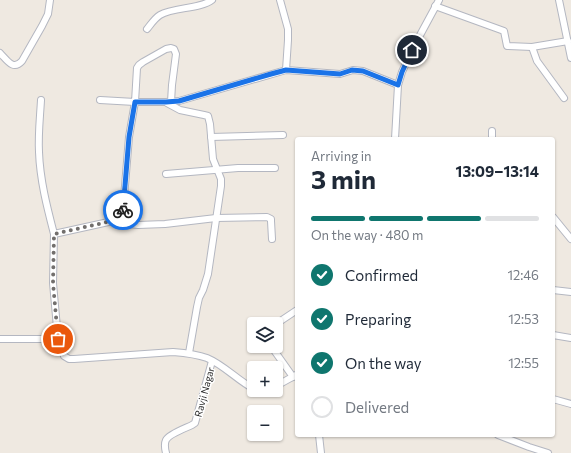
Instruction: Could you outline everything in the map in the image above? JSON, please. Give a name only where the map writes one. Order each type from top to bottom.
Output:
[{"type":"street","points":[[0,53],[12,65],[16,66],[22,61],[48,14],[50,0]]},
{"type":"street","points":[[147,29],[161,14],[206,4],[212,0]]},
{"type":"street","points":[[280,0],[288,29],[286,70]]},
{"type":"street","points":[[395,137],[398,85],[402,72],[439,0]]},
{"type":"street","points":[[559,0],[571,58]]},
{"type":"street","points":[[435,6],[504,31],[507,46],[532,47],[568,41]]},
{"type":"street","points":[[532,47],[537,61],[564,98]]},
{"type":"street","points":[[54,234],[112,221],[119,218],[123,210],[129,137],[135,102],[137,68],[143,62],[166,49],[174,48],[176,54],[169,102]]},
{"type":"street","points":[[100,100],[169,102],[192,98],[286,70],[340,74],[352,70],[358,70],[398,85]]},
{"type":"street","points":[[41,100],[38,141],[39,154],[44,193],[54,234],[53,283],[58,339],[64,356],[69,359],[74,359],[174,352],[189,353],[199,355],[212,361],[247,384]]},
{"type":"street","points":[[169,102],[180,110],[208,116],[212,153],[221,179],[208,274],[196,307],[189,353]]},
{"type":"street","points":[[492,131],[492,137]]},
{"type":"street","points":[[211,137],[283,135]]},
{"type":"street","points":[[166,174],[217,169],[275,168]]},
{"type":"street","points":[[119,218],[129,224],[134,225],[165,224],[216,218],[269,218],[271,221],[272,239]]},
{"type":"street","points":[[555,219],[571,239]]},
{"type":"street","points":[[555,290],[571,292]]},
{"type":"street","points":[[283,319],[295,311]]},
{"type":"street","points":[[555,335],[571,338]]},
{"type":"street","points":[[0,339],[58,339]]},
{"type":"street","points":[[277,353],[295,376],[283,382]]},
{"type":"street","name":"Ravji Nagar","points":[[166,453],[165,442],[167,438],[195,423],[212,361]]},
{"type":"street","points":[[555,400],[571,404]]},
{"type":"street","points":[[319,437],[321,453]]},
{"type":"street","points":[[503,437],[548,453]]},
{"type":"way so far","points":[[58,339],[53,283],[54,234],[116,220],[122,214],[123,210]]},
{"type":"route","points":[[123,210],[129,137],[135,102],[179,101],[286,70],[340,74],[352,70],[358,70],[398,85],[412,50]]}]
